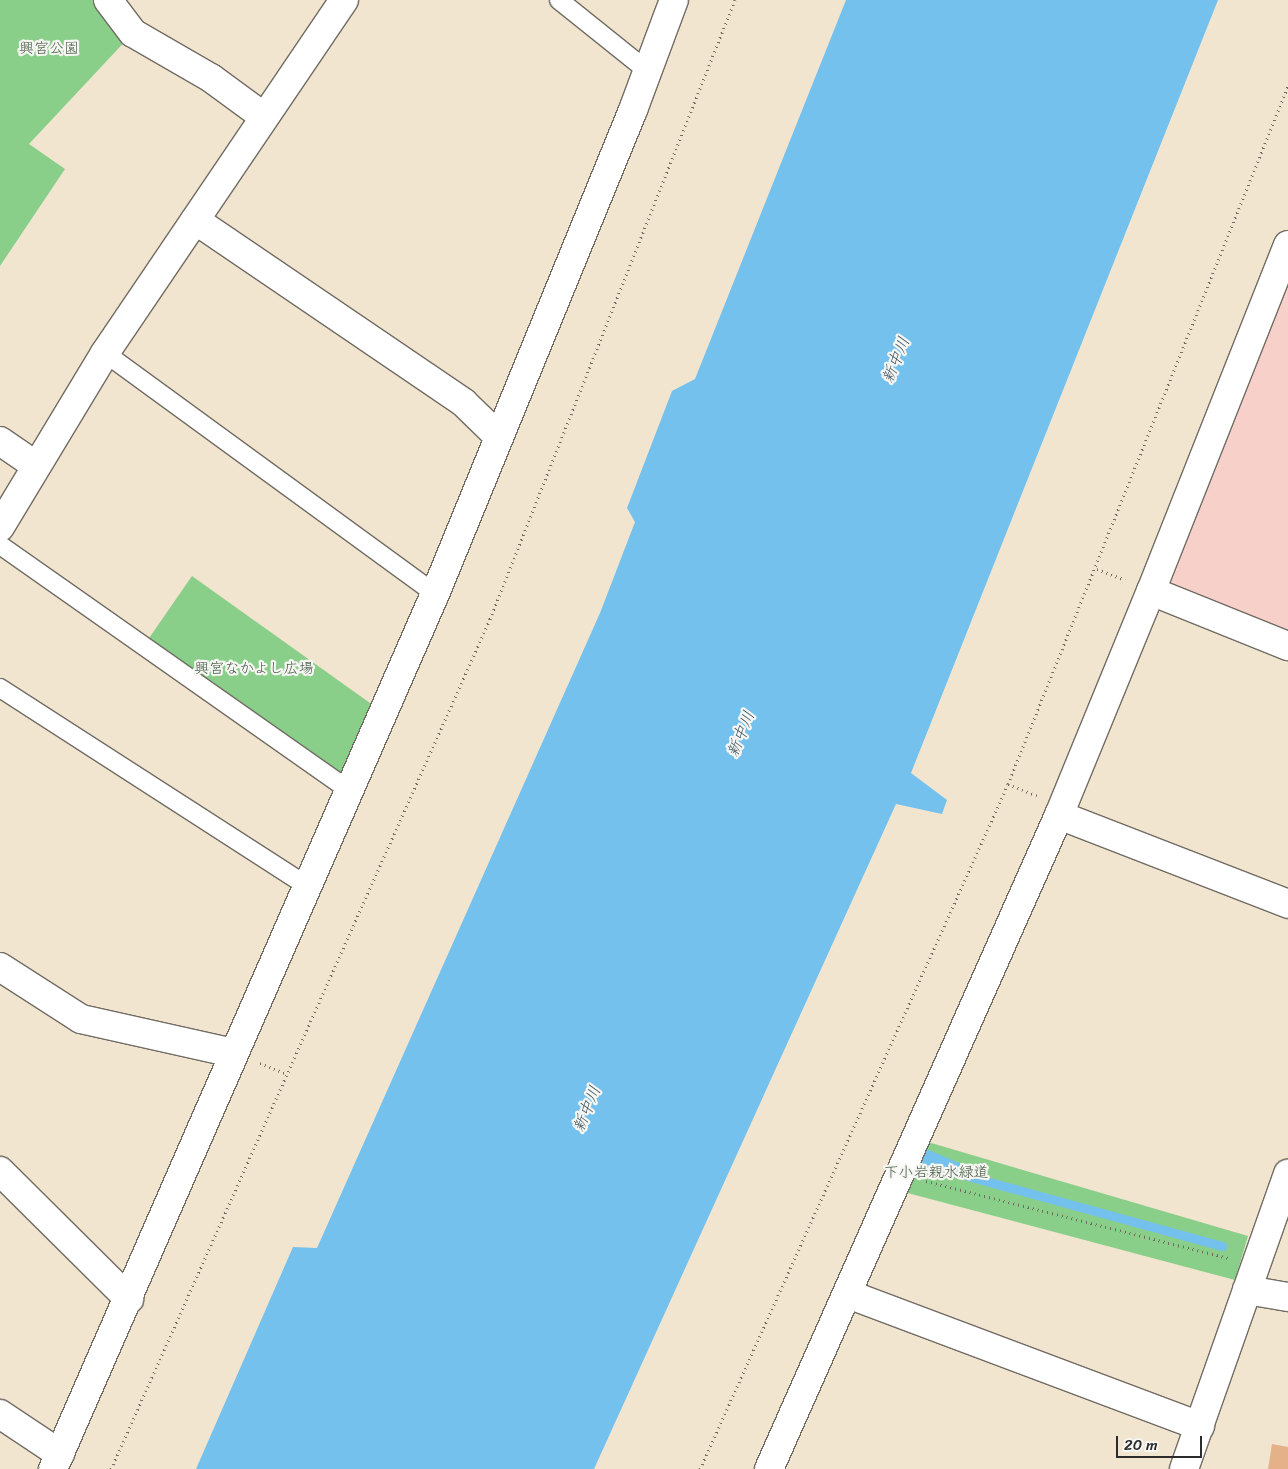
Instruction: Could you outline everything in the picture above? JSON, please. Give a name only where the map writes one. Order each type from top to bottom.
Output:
[{"type":"street","points":[[108,0],[132,33],[212,78],[264,117]]},
{"type":"street","points":[[0,527],[35,465],[105,353],[344,0]]},
{"type":"street","points":[[0,1414],[56,1461],[129,1299],[233,1053],[309,887],[348,790],[435,594],[633,110],[645,69],[674,0]]},
{"type":"street","points":[[195,220],[464,403],[499,437]]},
{"type":"street","points":[[769,1469],[902,1175],[1050,806],[1141,587],[1288,245]]},
{"type":"street","points":[[0,441],[35,465]]},
{"type":"street","points":[[1141,587],[1288,646]]},
{"type":"street","points":[[1050,806],[1288,904]]},
{"type":"street","points":[[0,967],[81,1019],[233,1053]]},
{"type":"street","points":[[0,1171],[129,1299]]},
{"type":"street","points":[[1184,1469],[1288,1174]]},
{"type":"street","points":[[1251,1278],[1288,1297]]},
{"type":"street","points":[[848,1294],[1200,1426]]},
{"type":"lane","points":[[559,0],[645,69]]},
{"type":"lane","points":[[105,353],[435,594]]},
{"type":"lane","points":[[0,545],[348,790]]},
{"type":"lane","points":[[0,688],[309,887]]},
{"type":"path","points":[[111,1469],[490,619],[736,0]]},
{"type":"path","points":[[700,1469],[1008,784],[1097,569],[1288,86]]},
{"type":"path","points":[[1097,569],[1141,587]]},
{"type":"path","points":[[1008,784],[1050,806]]},
{"type":"path","points":[[902,1175],[1251,1278]]},
{"type":"shaded area","points":[[1288,267],[1288,638],[1163,581]]},
{"type":"green space","name":"興宮公園","points":[[0,0],[103,0],[131,35],[29,144],[65,169],[0,266]]},
{"type":"green space","name":"興宮なかよし広場","points":[[192,576],[377,708],[344,781],[147,641]]},
{"type":"green space","name":"下小岩親水緑道","points":[[921,1140],[1248,1236],[1235,1280],[900,1191]]},
{"type":"water","name":"新中川","points":[[846,0],[1218,0],[911,773],[947,800],[942,814],[896,804],[594,1469],[196,1469],[293,1247],[317,1248],[600,613],[635,522],[627,508],[672,391],[695,379]]},
{"type":"water","points":[[924,1148],[964,1165],[961,1175],[922,1165],[916,1159]]},
{"type":"building","points":[[1272,1444],[1288,1447],[1288,1469],[1268,1469]]},
{"type":"waterway","points":[[964,1175],[1222,1246]]}]
